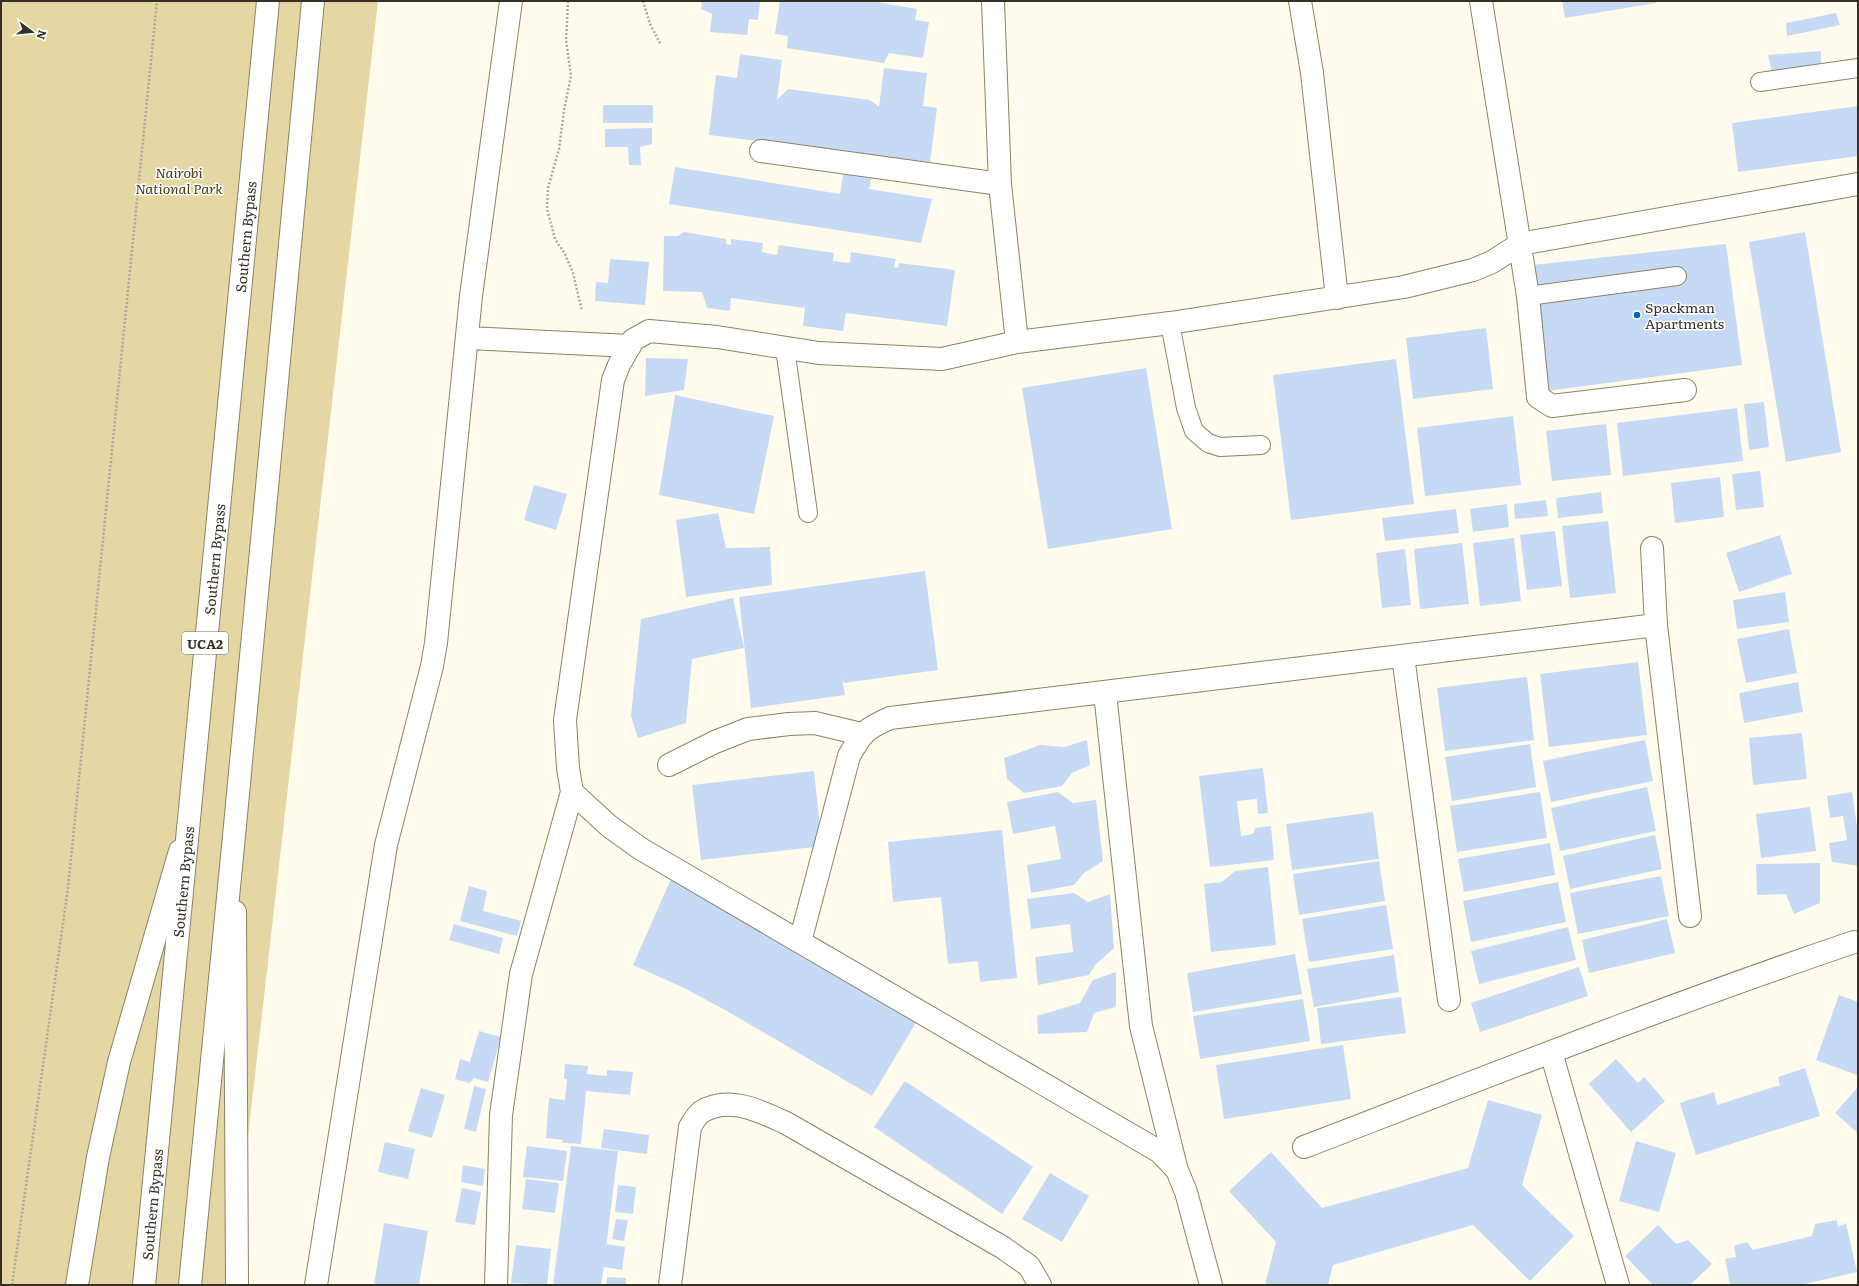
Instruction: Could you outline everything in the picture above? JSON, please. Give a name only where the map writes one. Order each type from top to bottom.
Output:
[{"type":"main road","name":"Southern Bypass","points":[[144,1285],[187,827],[268,1]]},
{"type":"main road","points":[[190,1285],[313,1]]},
{"type":"main road","points":[[316,1285],[386,846],[432,666],[436,643],[467,338],[511,1]]},
{"type":"main road","points":[[993,1],[1000,184],[1017,342]]},
{"type":"main road","points":[[1300,1],[1314,88],[1337,298]]},
{"type":"main road","points":[[1481,1],[1528,296],[1538,397],[1552,406],[1685,390]]},
{"type":"main road","points":[[761,151],[1000,184]]},
{"type":"main road","points":[[496,1285],[501,1115],[521,974],[572,792],[568,768],[565,720],[613,380],[619,365],[633,340],[649,331],[717,338],[819,353],[942,359],[1017,342],[1170,323],[1404,287],[1473,270],[1492,262],[1520,244],[1858,184]]},
{"type":"main road","points":[[467,338],[630,346]]},
{"type":"main road","points":[[1652,548],[1656,625],[1690,916]]},
{"type":"main road","points":[[800,942],[849,756],[862,734],[876,724],[890,718],[1656,625]]},
{"type":"main road","points":[[1403,656],[1449,1000]]},
{"type":"main road","points":[[1105,693],[1141,1026],[1177,1170],[1186,1192],[1210,1285]]},
{"type":"main road","points":[[669,765],[715,742],[748,729],[789,724],[815,723],[862,734]]},
{"type":"main road","points":[[572,792],[609,826],[641,849],[1160,1152],[1177,1170]]},
{"type":"main road","points":[[77,1285],[98,1157],[119,1062],[187,827]]},
{"type":"main road","points":[[234,836],[237,1285]]},
{"type":"main road","points":[[1304,1147],[1551,1052],[1792,963],[1854,942]]},
{"type":"main road","points":[[1551,1052],[1618,1285]]},
{"type":"main road","points":[[670,1285],[690,1127],[700,1113],[722,1104],[754,1108],[786,1123],[1002,1247],[1029,1266],[1034,1283]]},
{"type":"lane","points":[[1760,82],[1858,68]]},
{"type":"lane","points":[[1528,296],[1677,276]]},
{"type":"lane","points":[[1170,323],[1186,408],[1194,431],[1208,443],[1220,447],[1261,445]]},
{"type":"lane","points":[[785,348],[808,513]]},
{"type":"path","points":[[12,1285],[68,888],[157,1]]},
{"type":"path","points":[[568,1],[566,40],[571,76],[564,110],[559,150],[548,188],[547,209],[555,240],[565,254],[573,273],[582,311]]},
{"type":"path","points":[[643,1],[650,24],[660,45]]},
{"type":"green space","name":"Nairobi National Park","points":[[1,1],[378,1],[231,1285],[1,1285]]},
{"type":"building","points":[[702,1],[760,1],[758,20],[749,19],[747,35],[710,32],[712,14],[701,9]]},
{"type":"building","points":[[780,1],[871,1],[917,9],[915,20],[929,22],[923,58],[889,53],[884,63],[787,48],[788,36],[775,34]]},
{"type":"building","points":[[1562,1],[1656,1],[1656,3],[1565,18]]},
{"type":"building","points":[[1836,13],[1840,25],[1787,36],[1786,23]]},
{"type":"building","points":[[1821,51],[1821,65],[1772,73],[1768,55]]},
{"type":"building","points":[[740,54],[782,60],[777,100],[788,89],[870,100],[879,107],[884,68],[927,73],[923,106],[937,108],[930,162],[709,135],[716,75],[737,78]]},
{"type":"building","points":[[603,105],[653,105],[653,123],[603,123]]},
{"type":"building","points":[[1858,106],[1858,156],[1738,172],[1732,123]]},
{"type":"building","points":[[652,128],[652,144],[640,147],[641,165],[629,165],[628,147],[605,147],[605,129]]},
{"type":"building","points":[[675,167],[840,194],[844,169],[872,174],[869,189],[932,199],[921,243],[669,204]]},
{"type":"building","points":[[684,232],[726,239],[726,244],[731,245],[731,239],[763,243],[762,252],[777,255],[779,245],[834,253],[833,261],[850,263],[851,252],[896,259],[894,267],[898,268],[899,263],[955,270],[947,326],[846,313],[843,331],[803,326],[805,308],[731,298],[730,311],[707,308],[702,292],[663,291],[664,236],[678,236]]},
{"type":"building","points":[[1805,232],[1841,452],[1786,462],[1749,242]]},
{"type":"building","name":"Spackman Apartments","points":[[1726,244],[1742,365],[1547,391],[1533,265]]},
{"type":"building","points":[[610,259],[649,262],[645,305],[595,301],[596,282],[608,283]]},
{"type":"building","points":[[1486,328],[1493,389],[1413,399],[1406,338]]},
{"type":"building","points":[[646,358],[688,359],[684,390],[645,396]]},
{"type":"building","points":[[1396,359],[1414,504],[1291,520],[1273,375]]},
{"type":"building","points":[[1146,368],[1172,529],[1048,549],[1022,388]]},
{"type":"building","points":[[675,395],[774,416],[754,514],[659,495]]},
{"type":"building","points":[[1764,402],[1769,447],[1749,450],[1744,404]]},
{"type":"building","points":[[1737,408],[1743,461],[1623,476],[1617,423]]},
{"type":"building","points":[[1513,416],[1521,485],[1425,496],[1417,428]]},
{"type":"building","points":[[1606,424],[1611,475],[1552,481],[1546,431]]},
{"type":"building","points":[[1760,471],[1764,507],[1736,510],[1732,474]]},
{"type":"building","points":[[1720,477],[1724,517],[1675,523],[1671,483]]},
{"type":"building","points":[[534,485],[567,494],[556,530],[524,520]]},
{"type":"building","points":[[1601,492],[1603,513],[1558,518],[1556,498]]},
{"type":"building","points":[[1546,500],[1548,516],[1515,519],[1514,504]]},
{"type":"building","points":[[1507,504],[1509,527],[1473,532],[1470,509]]},
{"type":"building","points":[[1456,509],[1459,533],[1385,541],[1382,518]]},
{"type":"building","points":[[718,513],[726,548],[770,547],[772,585],[686,597],[676,520]]},
{"type":"building","points":[[1608,521],[1616,593],[1570,598],[1562,526]]},
{"type":"building","points":[[1555,531],[1562,586],[1527,590],[1520,535]]},
{"type":"building","points":[[1780,535],[1792,574],[1739,592],[1726,553]]},
{"type":"building","points":[[1514,538],[1521,601],[1480,606],[1473,543]]},
{"type":"building","points":[[1462,543],[1469,604],[1420,609],[1414,549]]},
{"type":"building","points":[[1405,549],[1411,605],[1382,608],[1376,553]]},
{"type":"building","points":[[925,571],[938,670],[844,683],[842,678],[845,695],[751,708],[739,597]]},
{"type":"building","points":[[1785,592],[1789,622],[1737,629],[1733,600]]},
{"type":"building","points":[[733,598],[744,648],[692,659],[686,723],[638,738],[631,716],[641,619]]},
{"type":"building","points":[[1789,629],[1797,673],[1746,683],[1737,639]]},
{"type":"building","points":[[1638,662],[1647,735],[1549,747],[1540,674]]},
{"type":"building","points":[[1527,677],[1534,740],[1445,751],[1437,688]]},
{"type":"building","points":[[1798,682],[1803,712],[1744,723],[1739,693]]},
{"type":"building","points":[[1802,733],[1807,779],[1753,785],[1749,738]]},
{"type":"building","points":[[1087,740],[1090,765],[1072,773],[1062,786],[1024,793],[1007,779],[1004,758],[1040,745],[1064,747]]},
{"type":"building","points":[[1645,740],[1653,781],[1551,802],[1543,761]]},
{"type":"building","points":[[1530,744],[1536,787],[1452,801],[1445,757]]},
{"type":"building","points":[[1263,768],[1268,813],[1258,814],[1257,799],[1237,801],[1241,836],[1253,834],[1255,828],[1271,826],[1274,860],[1210,867],[1199,776]]},
{"type":"building","points":[[814,771],[822,846],[701,860],[692,785]]},
{"type":"building","points":[[1647,787],[1656,831],[1560,851],[1551,808]]},
{"type":"building","points":[[1058,792],[1073,803],[1096,800],[1103,861],[1084,873],[1074,885],[1031,893],[1027,865],[1061,859],[1055,826],[1013,834],[1007,802]]},
{"type":"building","points":[[1540,792],[1547,838],[1457,852],[1450,806]]},
{"type":"building","points":[[1852,792],[1858,833],[1858,866],[1832,862],[1829,843],[1847,840],[1843,816],[1830,818],[1827,796]]},
{"type":"building","points":[[1810,807],[1816,851],[1761,858],[1756,814]]},
{"type":"building","points":[[1373,812],[1379,859],[1292,870],[1286,824]]},
{"type":"building","points":[[1002,830],[1017,978],[980,982],[978,961],[948,964],[941,897],[893,902],[888,842]]},
{"type":"building","points":[[1655,835],[1662,869],[1570,889],[1563,856]]},
{"type":"building","points":[[1550,843],[1555,875],[1464,892],[1458,859]]},
{"type":"building","points":[[1379,861],[1385,901],[1299,915],[1293,874]]},
{"type":"building","points":[[1820,863],[1820,903],[1794,914],[1786,894],[1757,895],[1756,864]]},
{"type":"building","points":[[1268,867],[1276,945],[1211,952],[1204,884],[1222,882],[1235,871]]},
{"type":"building","points":[[1661,876],[1669,916],[1578,934],[1570,893]]},
{"type":"building","points":[[671,879],[918,1019],[872,1096],[727,1011],[682,987],[633,965]]},
{"type":"building","points":[[1558,882],[1566,922],[1471,942],[1463,901]]},
{"type":"building","points":[[469,886],[487,891],[483,911],[521,921],[517,936],[460,921]]},
{"type":"building","points":[[1074,893],[1088,902],[1110,894],[1114,948],[1095,965],[1089,975],[1038,985],[1035,957],[1073,952],[1070,924],[1031,929],[1027,899]]},
{"type":"building","points":[[1386,905],[1393,949],[1309,962],[1302,919]]},
{"type":"building","points":[[1667,919],[1675,953],[1589,973],[1582,940]]},
{"type":"building","points":[[454,924],[503,938],[499,954],[449,940]]},
{"type":"building","points":[[1568,927],[1576,960],[1479,984],[1471,951]]},
{"type":"building","points":[[1295,954],[1302,994],[1193,1012],[1187,973]]},
{"type":"building","points":[[1394,955],[1399,992],[1314,1007],[1307,969]]},
{"type":"building","points":[[1579,967],[1588,996],[1480,1032],[1471,1003]]},
{"type":"building","points":[[1116,972],[1116,1007],[1094,1013],[1087,1032],[1038,1034],[1037,1016],[1080,1003],[1093,980]]},
{"type":"building","points":[[1839,995],[1858,1002],[1857,1075],[1816,1060]]},
{"type":"building","points":[[1401,997],[1406,1033],[1321,1044],[1317,1008]]},
{"type":"building","points":[[1303,999],[1310,1041],[1200,1059],[1193,1016]]},
{"type":"building","points":[[479,1031],[501,1037],[488,1082],[474,1078],[470,1083],[455,1079],[460,1059],[470,1062]]},
{"type":"building","points":[[1343,1045],[1351,1099],[1224,1119],[1216,1065]]},
{"type":"building","points":[[1616,1059],[1638,1083],[1644,1077],[1665,1101],[1631,1132],[1589,1084]]},
{"type":"building","points":[[565,1064],[588,1066],[587,1074],[607,1076],[607,1070],[633,1072],[630,1095],[586,1091],[581,1144],[562,1143],[563,1140],[546,1138],[549,1098],[565,1100],[567,1079],[564,1079]]},
{"type":"building","points":[[1805,1068],[1820,1116],[1696,1155],[1680,1103],[1714,1092],[1717,1105],[1780,1085],[1778,1077]]},
{"type":"building","points":[[905,1081],[1033,1167],[1002,1214],[874,1127]]},
{"type":"building","points":[[474,1086],[486,1089],[476,1132],[464,1129]]},
{"type":"building","points":[[1858,1087],[1858,1133],[1835,1113]]},
{"type":"building","points":[[421,1088],[445,1095],[432,1138],[408,1131]]},
{"type":"building","points":[[1488,1100],[1542,1115],[1522,1185],[1574,1236],[1530,1281],[1473,1225],[1333,1265],[1328,1285],[1265,1285],[1276,1242],[1229,1191],[1271,1152],[1322,1208],[1468,1168]]},
{"type":"building","points":[[604,1129],[649,1135],[647,1154],[601,1148]]},
{"type":"building","points":[[1636,1141],[1676,1153],[1659,1212],[1619,1201]]},
{"type":"building","points":[[385,1142],[415,1149],[408,1179],[378,1172]]},
{"type":"building","points":[[527,1146],[567,1151],[563,1181],[523,1177]]},
{"type":"building","points":[[571,1146],[618,1151],[606,1248],[607,1244],[625,1247],[622,1270],[604,1267],[601,1285],[553,1285]]},
{"type":"building","points":[[463,1165],[485,1169],[483,1186],[461,1182]]},
{"type":"building","points":[[1050,1173],[1089,1196],[1062,1242],[1022,1219]]},
{"type":"building","points":[[526,1179],[559,1183],[555,1213],[522,1209]]},
{"type":"building","points":[[618,1185],[636,1187],[633,1214],[615,1212]]},
{"type":"building","points":[[462,1188],[481,1192],[475,1225],[455,1222]]},
{"type":"building","points":[[616,1219],[628,1220],[624,1241],[612,1239]]},
{"type":"building","points":[[1837,1220],[1838,1227],[1846,1223],[1857,1272],[1800,1285],[1730,1285],[1725,1259],[1736,1257],[1734,1246],[1747,1242],[1753,1250],[1812,1236],[1815,1224]]},
{"type":"building","points":[[384,1223],[428,1231],[419,1285],[374,1285]]},
{"type":"building","points":[[1658,1225],[1676,1244],[1688,1240],[1712,1264],[1690,1285],[1653,1285],[1625,1256]]},
{"type":"building","points":[[516,1245],[551,1249],[547,1285],[511,1283]]},
{"type":"building","points":[[607,1277],[626,1278],[626,1285],[606,1285]]},
{"type":"place","name":"Spackman Apartments","points":[[1637,315]]}]
